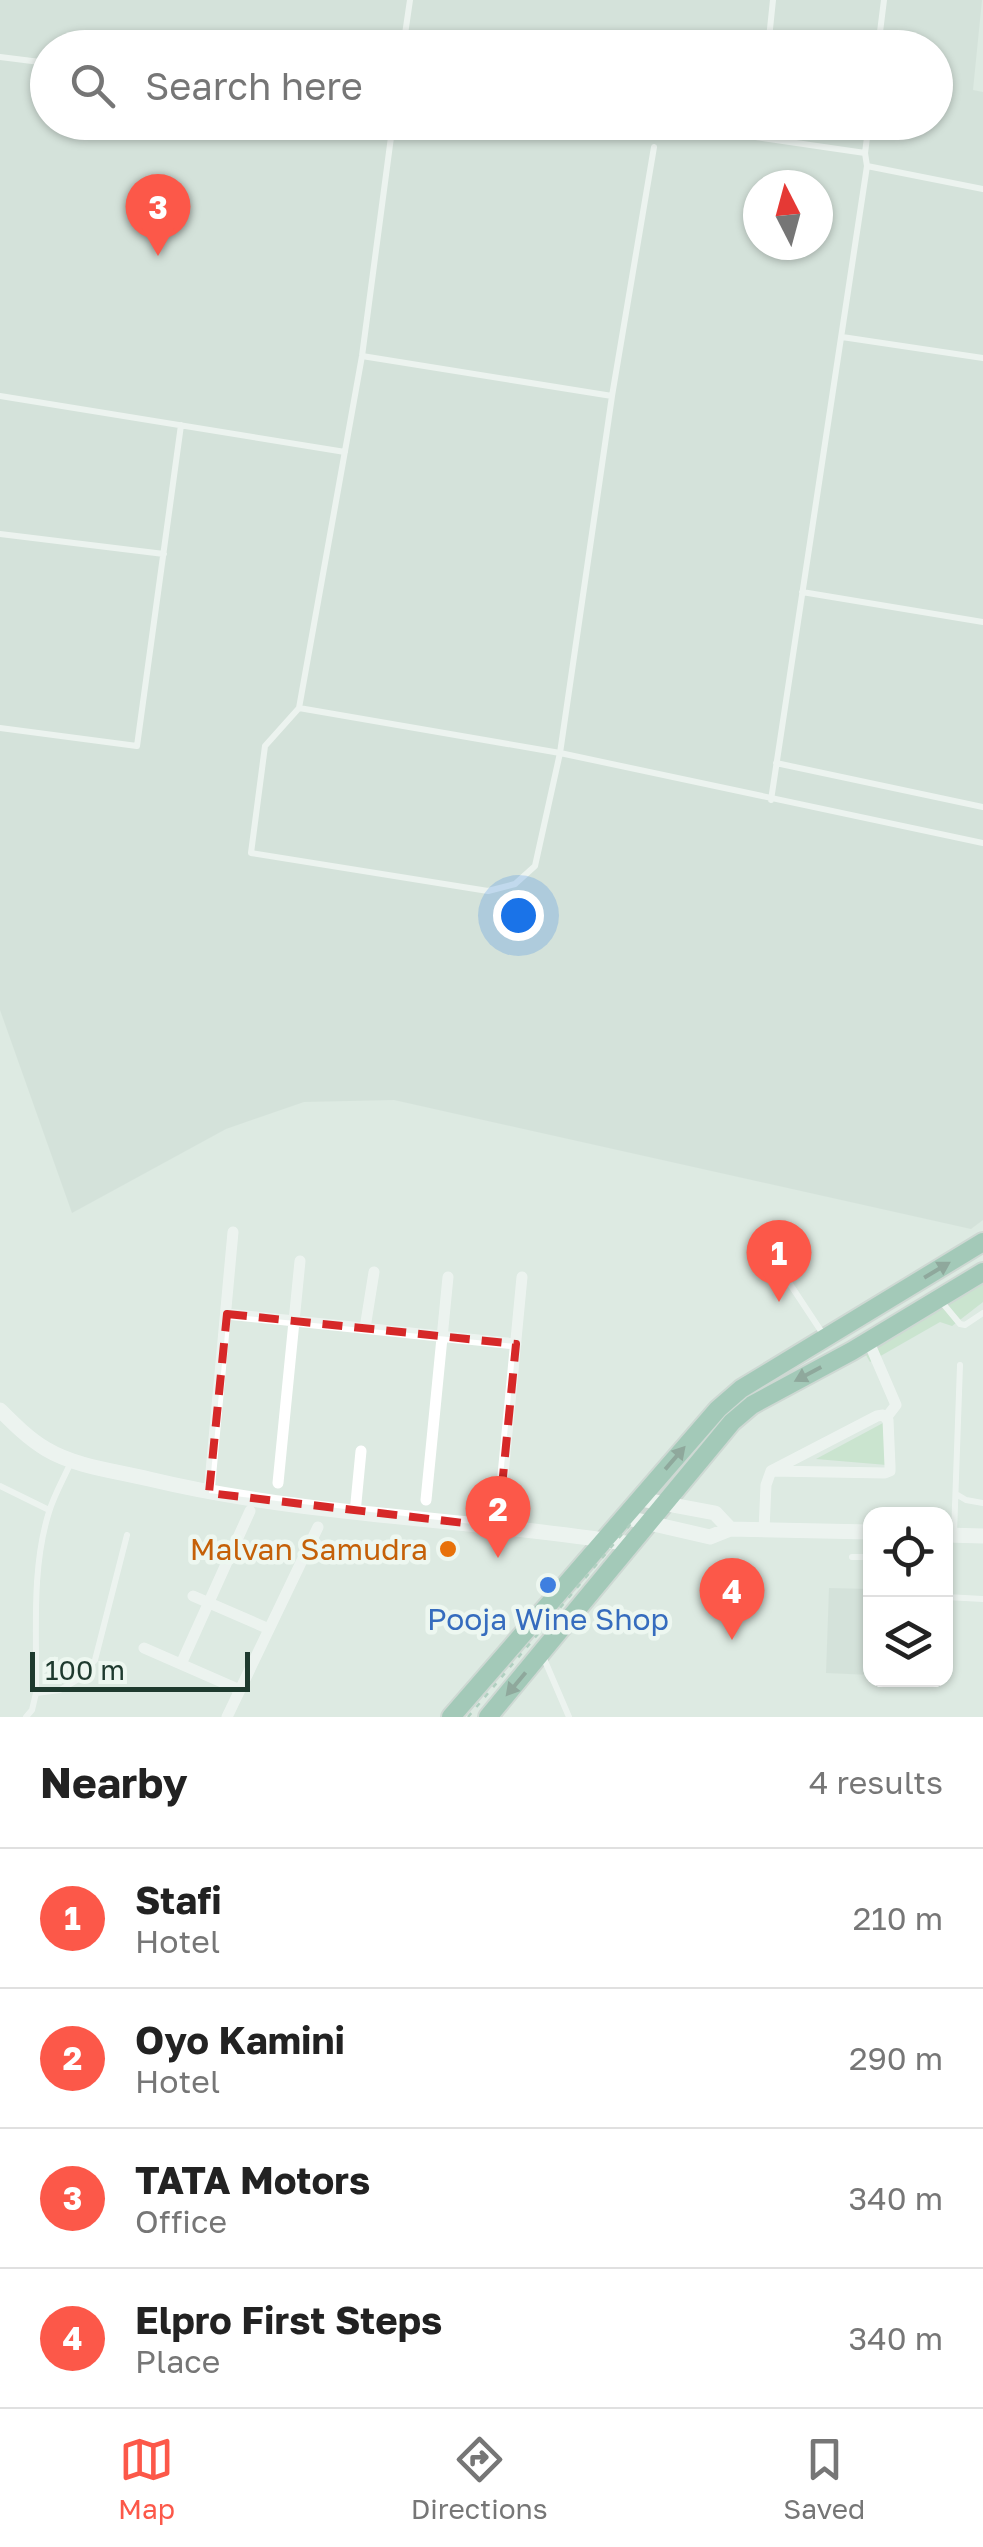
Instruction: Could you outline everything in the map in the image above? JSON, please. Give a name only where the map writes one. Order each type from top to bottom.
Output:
[{"type":"main road","points":[[488,1717],[631,1544],[640,1499],[718,1409],[741,1389],[983,1242]]},
{"type":"main road","points":[[451,1717],[604,1539],[666,1504],[732,1422],[752,1405],[852,1352],[983,1272]]},
{"type":"street","points":[[209,1493],[233,1232]]},
{"type":"street","points":[[278,1483],[300,1262]]},
{"type":"street","points":[[365,1328],[374,1272]]},
{"type":"street","points":[[426,1500],[448,1277]]},
{"type":"street","points":[[498,1527],[522,1277]]},
{"type":"street","points":[[226,1314],[516,1344]]},
{"type":"street","points":[[868,1340],[896,1406],[886,1418]]},
{"type":"street","points":[[0,1410],[48,1450],[72,1460],[209,1493],[631,1544]]},
{"type":"street","points":[[764,1530],[766,1484],[771,1471],[876,1416],[883,1415],[888,1420],[890,1470],[885,1473],[771,1471]]},
{"type":"street","points":[[355,1512],[361,1451]]},
{"type":"street","points":[[640,1499],[716,1513],[730,1530]]},
{"type":"street","points":[[180,1664],[250,1511]]},
{"type":"street","points":[[635,1520],[710,1537],[730,1530],[863,1532]]},
{"type":"street","points":[[227,1717],[318,1527]]},
{"type":"street","points":[[953,1535],[983,1536]]},
{"type":"street","points":[[193,1596],[270,1629]]},
{"type":"street","points":[[144,1648],[240,1690]]},
{"type":"lane","points":[[406,30],[410,0]]},
{"type":"lane","points":[[770,30],[773,0]]},
{"type":"lane","points":[[880,30],[884,0]]},
{"type":"lane","points":[[0,56],[30,60]]},
{"type":"lane","points":[[391,140],[362,356],[300,708],[265,746],[252,853],[488,891],[514,884],[535,866],[560,754],[612,396],[654,147]]},
{"type":"lane","points":[[777,140],[865,153]]},
{"type":"lane","points":[[771,800],[867,166],[866,140]]},
{"type":"lane","points":[[867,166],[983,188]]},
{"type":"lane","points":[[842,336],[983,358]]},
{"type":"lane","points":[[362,356],[612,396]]},
{"type":"lane","points":[[0,396],[345,452]]},
{"type":"lane","points":[[0,728],[137,746],[181,425]]},
{"type":"lane","points":[[0,534],[164,554]]},
{"type":"lane","points":[[802,592],[983,622]]},
{"type":"lane","points":[[300,708],[560,754],[983,844]]},
{"type":"lane","points":[[776,763],[983,807]]},
{"type":"lane","points":[[784,1274],[826,1338]]},
{"type":"lane","points":[[939,1299],[960,1324],[965,1325],[983,1313]]},
{"type":"lane","points":[[953,1510],[960,1365]]},
{"type":"lane","points":[[29,1715],[36,1693],[39,1563],[49,1510],[72,1460]]},
{"type":"lane","points":[[0,1486],[49,1510]]},
{"type":"lane","points":[[955,1494],[983,1503]]},
{"type":"lane","points":[[36,1693],[60,1690],[77,1680],[95,1660],[127,1535]]},
{"type":"lane","points":[[852,1557],[863,1557]]},
{"type":"lane","points":[[953,1597],[983,1599]]},
{"type":"lane","points":[[542,1653],[569,1717]]},
{"type":"path","points":[[468,1717],[635,1520]]},
{"type":"highlighted area","points":[[227,1314],[516,1344],[498,1527],[209,1493]]},
{"type":"shaded area","points":[[0,0],[982,0],[973,90],[983,92],[983,1220],[971,1229],[394,1100],[304,1102],[226,1129],[72,1213],[0,1010]]},
{"type":"shaded area","points":[[829,1588],[863,1589],[863,1675],[826,1673]]},
{"type":"green space","points":[[983,1273],[983,1302],[952,1326],[940,1322],[870,1362],[862,1348]]},
{"type":"green space","points":[[883,1423],[887,1465],[816,1459]]},
{"type":"place","name":"TATA Motors","points":[[158,256]]},
{"type":"place","name":"Stafi","points":[[779,1302]]},
{"type":"place","name":"Malvan Samudra","points":[[448,1549]]},
{"type":"place","name":"Oyo Kamini","points":[[498,1558]]},
{"type":"place","name":"Pooja Wine Shop","points":[[548,1585]]},
{"type":"place","name":"Elpro First Steps","points":[[732,1640]]}]
